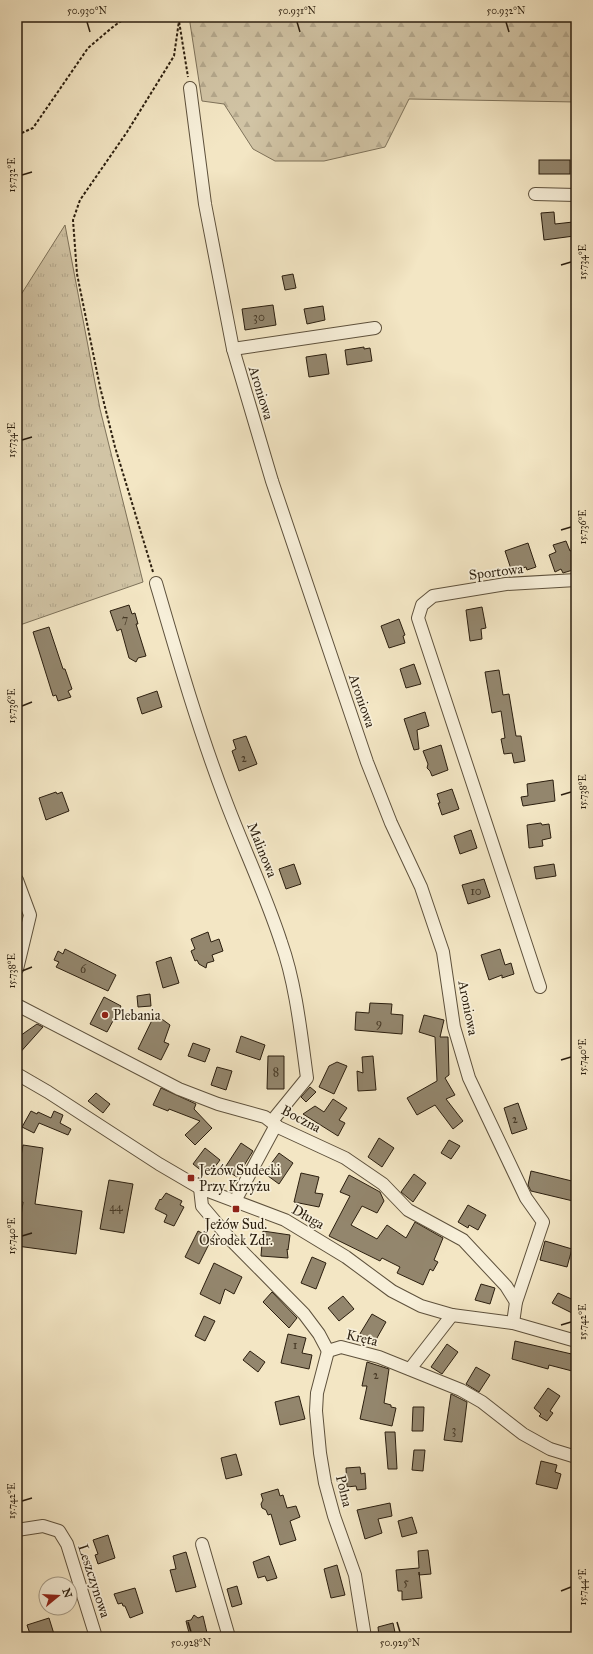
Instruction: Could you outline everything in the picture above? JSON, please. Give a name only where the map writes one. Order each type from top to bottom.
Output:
[{"type":"street","name":"Aroniowa","points":[[190,88],[205,204],[233,349],[272,481],[367,762],[391,823],[421,887],[443,952],[454,1026],[469,1078],[526,1198],[543,1222],[516,1302]]},
{"type":"street","points":[[534,194],[576,195]]},
{"type":"street","points":[[233,349],[375,328]]},
{"type":"street","name":"Sportowa","points":[[540,987],[418,618],[422,605],[433,596],[440,594],[506,584],[576,580]]},
{"type":"street","name":"Malinowa","points":[[156,583],[177,657],[202,735],[225,799],[282,943],[290,974],[307,1078],[274,1123],[262,1151],[235,1201]]},
{"type":"street","points":[[17,880],[30,915],[17,969]]},
{"type":"street","name":"Boczna","points":[[17,1005],[179,1089],[218,1104],[265,1117],[274,1123],[345,1158],[383,1184],[408,1210],[463,1240],[506,1286],[516,1302]]},
{"type":"street","name":"Długa","points":[[17,1074],[61,1100],[159,1164],[200,1188],[285,1220],[346,1257],[392,1291],[421,1306],[452,1315],[513,1323],[576,1341]]},
{"type":"street","name":"Kręta","points":[[200,1188],[202,1206],[230,1239],[304,1314],[319,1334],[328,1351],[341,1347],[379,1357],[461,1390],[482,1402],[523,1434],[550,1449],[576,1457]]},
{"type":"street","points":[[513,1323],[516,1302]]},
{"type":"street","points":[[410,1369],[452,1315]]},
{"type":"street","name":"Polna","points":[[328,1351],[318,1393],[316,1411],[320,1453],[325,1483],[334,1516],[355,1575],[365,1637]]},
{"type":"street","name":"Leszczynowa","points":[[17,1530],[43,1526],[58,1531],[67,1544],[96,1637]]},
{"type":"street","points":[[202,1544],[229,1637]]},
{"type":"path","points":[[17,135],[33,128],[88,48],[127,17]]},
{"type":"path","points":[[162,17],[179,21]]},
{"type":"path","points":[[156,583],[100,387],[77,274],[73,220],[80,200],[127,132],[174,56],[180,17]]},
{"type":"path","points":[[179,21],[190,88]]},
{"type":"green space","points":[[191,17],[576,17],[576,102],[409,99],[385,147],[324,161],[275,161],[253,149],[224,104],[202,101],[190,23]]},
{"type":"green space","points":[[65,225],[100,409],[143,582],[17,626],[17,301]]},
{"type":"building","points":[[539,160],[570,160],[570,174],[539,174]]},
{"type":"building","points":[[554,212],[555,224],[573,222],[574,236],[544,240],[541,213]]},
{"type":"building","points":[[293,274],[296,288],[285,290],[282,276]]},
{"type":"building","points":[[273,305],[276,325],[245,330],[242,309]]},
{"type":"building","points":[[323,306],[325,320],[307,324],[304,309]]},
{"type":"building","points":[[364,347],[364,349],[370,348],[372,361],[347,365],[345,350]]},
{"type":"building","points":[[326,354],[329,374],[309,377],[306,357]]},
{"type":"building","points":[[566,541],[570,551],[576,548],[576,569],[563,573],[561,569],[555,572],[549,555],[556,552],[553,545]]},
{"type":"building","points":[[528,543],[536,567],[527,570],[526,567],[512,572],[505,551]]},
{"type":"building","points":[[129,605],[132,614],[135,613],[138,624],[136,624],[146,656],[138,658],[136,662],[129,658],[121,629],[117,631],[110,611]]},
{"type":"building","points":[[482,607],[486,628],[481,629],[482,639],[470,641],[466,610]]},
{"type":"building","points":[[399,619],[405,635],[403,636],[405,643],[389,648],[381,626]]},
{"type":"building","points":[[49,627],[63,669],[65,669],[72,689],[68,691],[71,697],[58,701],[56,695],[53,696],[33,632]]},
{"type":"building","points":[[414,664],[421,684],[406,688],[400,669]]},
{"type":"building","points":[[499,670],[503,695],[509,694],[516,736],[521,736],[525,761],[514,763],[512,753],[504,754],[501,739],[505,738],[501,711],[492,713],[485,672]]},
{"type":"building","points":[[157,691],[162,707],[142,714],[137,698]]},
{"type":"building","points":[[425,712],[429,726],[417,730],[419,749],[414,750],[404,719]]},
{"type":"building","points":[[246,736],[257,764],[239,771],[232,751],[236,749],[233,740]]},
{"type":"building","points":[[441,745],[448,770],[432,776],[427,768],[428,764],[423,751]]},
{"type":"building","points":[[553,780],[555,801],[523,806],[521,797],[528,796],[527,784]]},
{"type":"building","points":[[452,789],[459,809],[442,815],[437,794]]},
{"type":"building","points":[[56,792],[57,794],[62,792],[69,811],[46,820],[39,798]]},
{"type":"building","points":[[541,823],[542,825],[549,824],[551,838],[542,840],[543,846],[529,848],[527,825]]},
{"type":"building","points":[[471,830],[477,848],[460,854],[454,836]]},
{"type":"building","points":[[294,864],[301,884],[286,889],[279,869]]},
{"type":"building","points":[[554,864],[556,876],[536,879],[534,867]]},
{"type":"building","points":[[484,879],[490,897],[468,904],[462,885]]},
{"type":"building","points":[[208,932],[211,942],[219,939],[223,951],[212,955],[214,961],[207,963],[206,968],[199,964],[197,960],[195,961],[191,951],[195,949],[191,939]]},
{"type":"building","points":[[65,949],[116,975],[108,991],[56,967],[59,962],[54,960],[58,951],[63,954]]},
{"type":"building","points":[[500,949],[505,965],[511,963],[514,974],[502,978],[502,975],[489,980],[481,955]]},
{"type":"building","points":[[171,957],[179,983],[163,988],[156,962]]},
{"type":"building","points":[[150,994],[151,1006],[138,1007],[137,996]]},
{"type":"building","name":"Plebania","points":[[104,997],[121,1006],[107,1032],[90,1024]]},
{"type":"building","points":[[370,1003],[392,1004],[391,1014],[403,1015],[402,1034],[355,1030],[356,1012],[369,1013]]},
{"type":"building","points":[[155,1014],[170,1025],[164,1042],[169,1044],[161,1060],[138,1049]]},
{"type":"building","points":[[424,1015],[444,1020],[440,1037],[448,1037],[449,1075],[445,1078],[455,1095],[446,1099],[463,1121],[453,1129],[435,1105],[417,1115],[407,1098],[437,1081],[435,1037],[419,1032]]},
{"type":"building","points":[[37,1024],[43,1027],[17,1056],[17,1038]]},
{"type":"building","points":[[241,1036],[265,1045],[260,1060],[236,1052]]},
{"type":"building","points":[[193,1043],[210,1049],[205,1062],[188,1056]]},
{"type":"building","points":[[268,1056],[284,1056],[284,1089],[267,1089]]},
{"type":"building","points":[[373,1056],[376,1090],[358,1091],[357,1071],[363,1073],[362,1057]]},
{"type":"building","points":[[337,1062],[347,1066],[334,1094],[319,1087],[329,1066]]},
{"type":"building","points":[[217,1067],[232,1071],[226,1090],[211,1085]]},
{"type":"building","points":[[310,1087],[316,1092],[306,1102],[301,1097]]},
{"type":"building","points":[[161,1088],[196,1104],[194,1109],[212,1128],[195,1145],[185,1135],[200,1121],[169,1109],[168,1111],[153,1105]]},
{"type":"building","points":[[96,1093],[110,1104],[103,1113],[88,1101]]},
{"type":"building","points":[[333,1099],[347,1108],[339,1120],[345,1123],[338,1136],[303,1114],[315,1106],[324,1112]]},
{"type":"building","points":[[518,1103],[527,1129],[512,1134],[504,1108]]},
{"type":"building","points":[[31,1111],[37,1114],[38,1112],[51,1118],[54,1111],[63,1115],[60,1123],[71,1129],[68,1135],[39,1123],[34,1133],[22,1127]]},
{"type":"building","points":[[379,1138],[394,1148],[382,1167],[368,1157]]},
{"type":"building","points":[[449,1140],[460,1146],[451,1159],[441,1153]]},
{"type":"building","points":[[241,1143],[253,1151],[237,1177],[224,1169]]},
{"type":"building","points":[[23,1145],[43,1148],[35,1204],[82,1211],[76,1254],[17,1246],[23,1202],[17,1201],[17,1180]]},
{"type":"building","points":[[205,1148],[220,1160],[208,1176],[193,1164]]},
{"type":"building","points":[[279,1153],[293,1163],[279,1184],[264,1173]]},
{"type":"building","points":[[531,1171],[576,1182],[573,1201],[531,1191],[528,1185]]},
{"type":"building","points":[[301,1173],[319,1177],[315,1193],[323,1194],[319,1207],[294,1202]]},
{"type":"building","points":[[414,1174],[426,1183],[413,1202],[401,1192]]},
{"type":"building","points":[[349,1175],[380,1192],[384,1201],[377,1213],[362,1206],[351,1225],[377,1239],[387,1225],[406,1238],[415,1222],[443,1238],[434,1260],[438,1262],[433,1271],[430,1269],[423,1285],[397,1273],[400,1267],[382,1258],[380,1261],[329,1236],[350,1196],[340,1192]]},
{"type":"building","points":[[109,1180],[133,1184],[124,1233],[100,1229]]},
{"type":"building","points":[[166,1193],[182,1201],[180,1205],[184,1207],[174,1226],[164,1222],[167,1215],[155,1209],[160,1199],[161,1200]]},
{"type":"building","points":[[468,1205],[486,1215],[478,1230],[469,1225],[468,1228],[458,1222]]},
{"type":"building","points":[[198,1231],[212,1238],[199,1264],[185,1257]]},
{"type":"building","points":[[263,1231],[290,1235],[288,1250],[287,1249],[288,1258],[261,1256]]},
{"type":"building","points":[[545,1241],[572,1249],[567,1267],[540,1260]]},
{"type":"building","points":[[312,1257],[326,1263],[316,1289],[301,1283]]},
{"type":"building","points":[[214,1263],[242,1277],[234,1294],[225,1289],[220,1304],[200,1294]]},
{"type":"building","points":[[481,1284],[495,1288],[490,1304],[475,1300]]},
{"type":"building","points":[[272,1292],[297,1318],[289,1328],[263,1302]]},
{"type":"building","points":[[558,1293],[576,1301],[576,1315],[552,1303]]},
{"type":"building","points":[[343,1296],[354,1309],[339,1321],[328,1308]]},
{"type":"building","points":[[372,1314],[386,1322],[373,1345],[358,1337]]},
{"type":"building","points":[[204,1316],[215,1321],[205,1341],[195,1336]]},
{"type":"building","points":[[288,1334],[306,1338],[302,1353],[312,1355],[309,1369],[281,1363]]},
{"type":"building","points":[[515,1341],[576,1355],[576,1372],[549,1365],[548,1369],[512,1359]]},
{"type":"building","points":[[447,1344],[458,1352],[442,1374],[431,1367]]},
{"type":"building","points":[[250,1351],[265,1362],[258,1372],[243,1360]]},
{"type":"building","points":[[367,1362],[389,1369],[384,1403],[396,1408],[392,1426],[360,1419],[367,1386],[362,1386]]},
{"type":"building","points":[[476,1367],[490,1375],[479,1392],[466,1384]]},
{"type":"building","points":[[548,1388],[560,1396],[550,1411],[553,1413],[547,1421],[539,1416],[541,1414],[534,1408]]},
{"type":"building","points":[[451,1394],[467,1402],[462,1442],[444,1440]]},
{"type":"building","points":[[299,1396],[305,1419],[280,1425],[275,1402]]},
{"type":"building","points":[[413,1407],[424,1407],[423,1431],[412,1431]]},
{"type":"building","points":[[385,1432],[395,1432],[397,1469],[388,1469]]},
{"type":"building","points":[[414,1450],[425,1450],[423,1471],[412,1470]]},
{"type":"building","points":[[236,1454],[242,1475],[226,1479],[221,1458]]},
{"type":"building","points":[[541,1461],[557,1465],[555,1472],[561,1474],[557,1489],[536,1484]]},
{"type":"building","points":[[360,1467],[361,1474],[365,1473],[366,1489],[357,1490],[356,1486],[347,1487],[346,1468]]},
{"type":"building","points":[[278,1489],[280,1496],[283,1495],[287,1508],[296,1506],[300,1517],[290,1521],[296,1540],[280,1545],[271,1514],[268,1515],[266,1510],[262,1508],[261,1504],[263,1500],[261,1494]]},
{"type":"building","points":[[390,1503],[392,1516],[378,1519],[382,1533],[365,1539],[357,1510]]},
{"type":"building","points":[[412,1517],[417,1533],[402,1537],[398,1521]]},
{"type":"building","points":[[108,1535],[115,1558],[98,1564],[95,1555],[98,1554],[93,1540]]},
{"type":"building","points":[[428,1550],[431,1574],[419,1575],[422,1598],[402,1600],[402,1591],[398,1591],[396,1570],[419,1568],[418,1551]]},
{"type":"building","points":[[186,1552],[196,1587],[176,1592],[170,1570],[176,1569],[173,1556]]},
{"type":"building","points":[[269,1556],[277,1578],[267,1581],[265,1576],[258,1578],[253,1562]]},
{"type":"building","points":[[337,1565],[345,1595],[331,1598],[324,1569]]},
{"type":"building","points":[[237,1586],[242,1604],[232,1607],[227,1589]]},
{"type":"building","points":[[135,1588],[143,1613],[130,1618],[125,1606],[123,1606],[122,1603],[118,1604],[114,1594]]},
{"type":"building","points":[[194,1615],[198,1618],[203,1616],[208,1637],[190,1637],[186,1621],[191,1620]]},
{"type":"building","points":[[49,1618],[54,1634],[47,1637],[31,1637],[27,1625]]},
{"type":"building","points":[[393,1623],[396,1637],[379,1637],[378,1627]]},
{"type":"place","name":"Plebania","points":[[105,1015]]},
{"type":"place","name":"Jeżów Sudecki Przy Krzyżu","points":[[191,1178]]},
{"type":"place","name":"Jeżów Sud. Ośrodek Zdr.","points":[[236,1209]]}]
